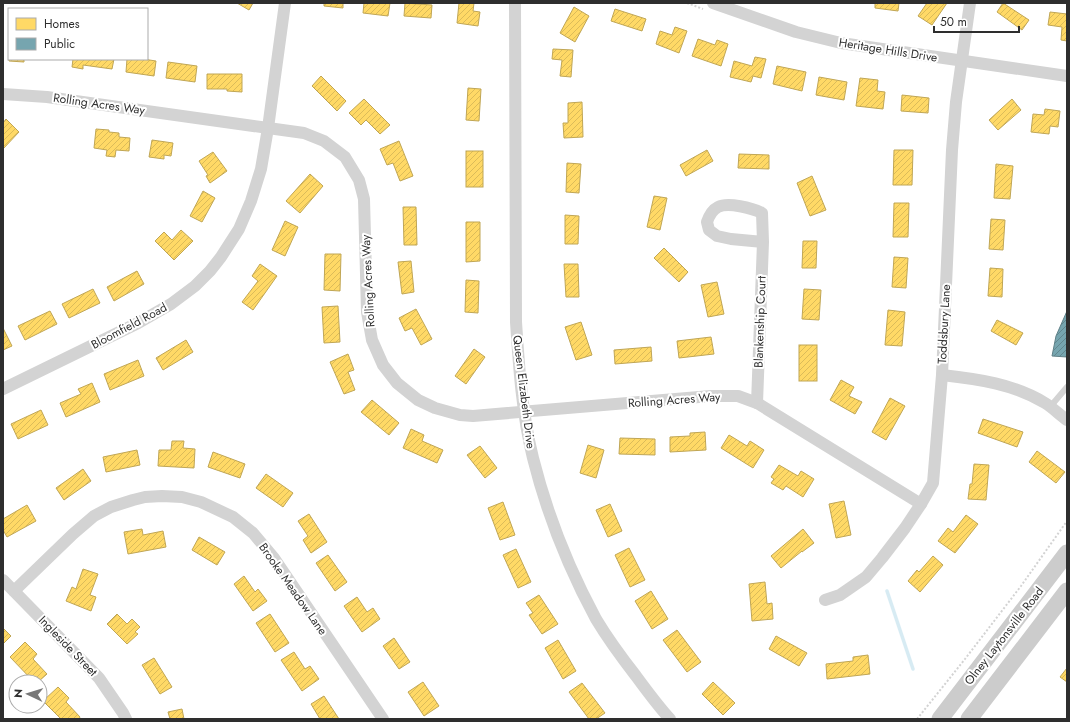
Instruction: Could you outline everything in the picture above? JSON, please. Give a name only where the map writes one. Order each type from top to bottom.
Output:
[{"type":"main road","name":"Olney Laytonsville Road","points":[[940,719],[1067,553]]},
{"type":"main road","name":"Olney Laytonsville Road","points":[[969,719],[1067,591]]},
{"type":"street","name":"Bloomfield Road","points":[[3,389],[138,323],[170,304],[200,281],[221,257],[239,229],[251,201],[261,168],[285,3]]},
{"type":"street","name":"Queen Elizabeth Drive","points":[[515,3],[516,322],[518,363],[533,457],[543,493],[560,540],[577,580],[597,620],[623,659],[662,711],[670,719]]},
{"type":"street","name":"Heritage Hills Drive","points":[[713,3],[796,32],[841,44],[1067,76]]},
{"type":"street","name":"Toddsbury Lane","points":[[825,600],[840,595],[866,577],[882,558],[921,504],[934,483],[942,375],[952,150],[956,102],[970,3]]},
{"type":"street","name":"Rolling Acres Way","points":[[3,94],[47,97],[304,133],[324,140],[345,158],[359,180],[364,199],[367,312],[372,340],[383,365],[397,383],[418,400],[435,408],[460,415],[473,416],[711,396],[738,396],[757,403],[921,504]]},
{"type":"street","name":"Blankenship Court","points":[[757,403],[762,242],[762,213],[744,207],[730,206],[719,206],[711,212],[707,222],[709,230],[717,236],[762,242]]},
{"type":"street","points":[[942,375],[998,383],[1021,391],[1046,404],[1067,420]]},
{"type":"street","name":"Brooke Meadow Lane","points":[[14,591],[73,534],[94,516],[111,507],[145,497],[162,496],[201,502],[233,517],[253,533],[278,564],[383,719]]},
{"type":"street","name":"Ingleside Street","points":[[3,580],[99,678],[126,719]]},
{"type":"lane","points":[[1050,407],[1067,387]]},
{"type":"path","points":[[917,719],[1021,586],[1067,521]]},
{"type":"building: Homes","points":[[237,3],[253,3],[249,10]]},
{"type":"building: Homes","points":[[324,3],[343,3],[343,8],[324,6]]},
{"type":"building: Homes","points":[[364,3],[390,3],[388,16],[363,13]]},
{"type":"building: Homes","points":[[405,3],[432,5],[431,18],[404,16]]},
{"type":"building: Homes","points":[[459,3],[474,3],[473,11],[480,12],[478,26],[457,23]]},
{"type":"building: Homes","points":[[875,3],[899,3],[898,11],[875,8]]},
{"type":"building: Homes","points":[[927,3],[947,3],[932,25],[918,16]]},
{"type":"building: Homes","points":[[1003,3],[1029,20],[1022,30],[997,12]]},
{"type":"building: Homes","points":[[574,7],[589,16],[575,42],[560,33]]},
{"type":"building: Homes","points":[[615,9],[646,19],[642,31],[611,21]]},
{"type":"building: Homes","points":[[1050,12],[1067,14],[1067,41],[1061,40],[1062,27],[1048,25]]},
{"type":"building: Homes","points":[[675,27],[687,31],[679,53],[656,44],[660,31],[672,35]]},
{"type":"building: Homes","points":[[698,39],[715,45],[717,40],[728,44],[721,66],[692,56]]},
{"type":"building: Homes","points":[[553,49],[573,50],[571,77],[560,76],[562,60],[552,59]]},
{"type":"building: Homes","points":[[755,57],[766,59],[761,78],[753,76],[751,82],[730,77],[734,61],[752,66]]},
{"type":"building: Homes","points":[[24,60],[24,62],[9,61]]},
{"type":"building: Homes","points":[[73,60],[114,60],[112,69],[83,65],[83,69],[72,67]]},
{"type":"building: Homes","points":[[127,60],[156,61],[154,76],[126,72]]},
{"type":"building: Homes","points":[[168,62],[197,66],[195,82],[166,78]]},
{"type":"building: Homes","points":[[777,66],[806,72],[802,91],[773,84]]},
{"type":"building: Homes","points":[[207,74],[242,74],[242,92],[227,91],[227,89],[207,89]]},
{"type":"building: Homes","points":[[321,76],[346,101],[337,111],[312,86]]},
{"type":"building: Homes","points":[[819,77],[847,82],[844,100],[816,95]]},
{"type":"building: Homes","points":[[860,78],[878,80],[877,91],[885,92],[883,109],[856,106]]},
{"type":"building: Homes","points":[[468,88],[481,89],[479,121],[466,120]]},
{"type":"building: Homes","points":[[902,95],[929,98],[928,113],[901,111]]},
{"type":"building: Homes","points":[[364,99],[390,125],[380,134],[366,120],[361,125],[349,113]]},
{"type":"building: Homes","points":[[1012,99],[1021,110],[998,130],[989,120]]},
{"type":"building: Homes","points":[[582,102],[583,137],[564,138],[563,123],[568,123],[568,103]]},
{"type":"building: Homes","points":[[1045,109],[1060,111],[1058,127],[1050,126],[1049,134],[1031,132],[1033,114],[1044,115]]},
{"type":"building: Homes","points":[[6,119],[19,132],[3,149],[3,123]]},
{"type":"building: Homes","points":[[96,129],[109,130],[109,132],[119,133],[119,137],[130,138],[129,151],[116,150],[115,157],[106,156],[107,150],[94,148]]},
{"type":"building: Homes","points":[[152,140],[173,143],[171,156],[164,155],[164,159],[149,157]]},
{"type":"building: Homes","points":[[399,141],[413,176],[400,181],[393,163],[387,165],[380,149]]},
{"type":"building: Homes","points":[[707,150],[713,161],[686,176],[680,165]]},
{"type":"building: Homes","points":[[894,150],[913,150],[912,185],[893,185]]},
{"type":"building: Homes","points":[[466,151],[483,151],[483,187],[466,187]]},
{"type":"building: Homes","points":[[213,152],[227,171],[210,183],[206,176],[208,175],[199,161]]},
{"type":"building: Homes","points":[[739,154],[769,155],[769,169],[738,168]]},
{"type":"building: Homes","points":[[567,163],[581,164],[579,193],[566,192]]},
{"type":"building: Homes","points":[[996,164],[1013,166],[1010,199],[994,198]]},
{"type":"building: Homes","points":[[310,174],[323,186],[300,213],[286,201]]},
{"type":"building: Homes","points":[[812,176],[826,210],[810,216],[797,183]]},
{"type":"building: Homes","points":[[203,191],[215,198],[202,222],[190,216]]},
{"type":"building: Homes","points":[[654,196],[667,198],[660,230],[647,227]]},
{"type":"building: Homes","points":[[894,203],[909,203],[908,237],[893,237]]},
{"type":"building: Homes","points":[[403,207],[416,207],[417,245],[404,245]]},
{"type":"building: Homes","points":[[565,215],[579,216],[578,244],[565,244]]},
{"type":"building: Homes","points":[[991,219],[1005,220],[1003,250],[989,249]]},
{"type":"building: Homes","points":[[285,221],[298,227],[285,256],[272,250]]},
{"type":"building: Homes","points":[[466,222],[480,222],[480,261],[466,262]]},
{"type":"building: Homes","points":[[181,230],[193,241],[174,260],[155,241],[164,232],[172,240]]},
{"type":"building: Homes","points":[[803,241],[817,241],[816,268],[802,268]]},
{"type":"building: Homes","points":[[664,248],[688,272],[679,282],[654,258]]},
{"type":"building: Homes","points":[[325,254],[341,254],[340,291],[324,290]]},
{"type":"building: Homes","points":[[894,257],[908,258],[906,288],[892,287]]},
{"type":"building: Homes","points":[[411,261],[414,292],[402,294],[398,262]]},
{"type":"building: Homes","points":[[260,264],[277,276],[253,310],[242,302],[258,281],[252,276]]},
{"type":"building: Homes","points":[[564,264],[578,264],[579,297],[566,297]]},
{"type":"building: Homes","points":[[990,268],[1003,269],[1002,297],[988,296]]},
{"type":"building: Homes","points":[[137,271],[144,284],[114,301],[107,287]]},
{"type":"building: Homes","points":[[466,280],[479,281],[478,313],[465,312]]},
{"type":"building: Homes","points":[[717,282],[724,314],[708,317],[701,285]]},
{"type":"building: Homes","points":[[93,289],[100,303],[69,318],[62,304]]},
{"type":"building: Homes","points":[[804,289],[821,290],[819,320],[802,319]]},
{"type":"building: Homes","points":[[338,306],[340,342],[324,343],[322,307]]},
{"type":"building: Homes","points":[[416,309],[432,339],[421,345],[412,328],[405,331],[399,318]]},
{"type":"building: Homes","points":[[888,310],[905,312],[902,346],[885,345]]},
{"type":"building: Homes","points":[[50,311],[57,324],[25,340],[18,326]]},
{"type":"building: Homes","points":[[997,320],[1023,333],[1016,345],[991,331]]},
{"type":"building: Homes","points":[[581,322],[592,355],[576,360],[565,327]]},
{"type":"building: Homes","points":[[3,328],[12,346],[3,350]]},
{"type":"building: Homes","points":[[711,337],[714,354],[679,358],[677,341]]},
{"type":"building: Homes","points":[[186,340],[193,352],[163,370],[156,358]]},
{"type":"building: Homes","points":[[799,345],[817,345],[817,381],[799,381]]},
{"type":"building: Homes","points":[[651,347],[652,361],[615,364],[614,350]]},
{"type":"building: Homes","points":[[474,349],[485,357],[466,384],[455,376]]},
{"type":"building: Homes","points":[[348,354],[354,370],[348,372],[355,390],[344,394],[330,362]]},
{"type":"building: Homes","points":[[138,360],[144,376],[110,390],[104,374]]},
{"type":"building: Homes","points":[[841,380],[854,387],[849,396],[862,402],[855,414],[830,400]]},
{"type":"building: Homes","points":[[92,383],[100,402],[66,417],[60,403],[81,394],[78,389]]},
{"type":"building: Homes","points":[[890,398],[905,406],[886,440],[872,432]]},
{"type":"building: Homes","points":[[372,400],[399,423],[389,435],[361,412]]},
{"type":"building: Homes","points":[[41,410],[48,425],[18,439],[11,424]]},
{"type":"building: Homes","points":[[983,419],[1023,432],[1017,447],[978,433]]},
{"type":"building: Homes","points":[[411,429],[424,435],[422,441],[443,450],[437,463],[403,448]]},
{"type":"building: Homes","points":[[705,432],[706,450],[670,452],[670,437],[690,436],[690,433]]},
{"type":"building: Homes","points":[[729,435],[747,446],[750,441],[764,450],[753,468],[721,448]]},
{"type":"building: Homes","points":[[620,438],[655,439],[655,455],[619,454]]},
{"type":"building: Homes","points":[[172,441],[184,441],[183,448],[195,449],[194,468],[158,466],[159,450],[171,450]]},
{"type":"building: Homes","points":[[588,445],[604,450],[596,478],[580,473]]},
{"type":"building: Homes","points":[[480,446],[497,468],[485,478],[467,455]]},
{"type":"building: Homes","points":[[137,450],[140,465],[106,472],[103,457]]},
{"type":"building: Homes","points":[[1037,451],[1065,472],[1056,483],[1029,462]]},
{"type":"building: Homes","points":[[213,452],[245,464],[240,478],[208,467]]},
{"type":"building: Homes","points":[[974,464],[989,465],[986,500],[968,499],[970,484],[972,484]]},
{"type":"building: Homes","points":[[779,465],[798,476],[801,471],[814,479],[803,497],[786,486],[783,490],[771,483],[774,479],[771,477]]},
{"type":"building: Homes","points":[[83,469],[91,481],[64,500],[56,488]]},
{"type":"building: Homes","points":[[266,474],[293,493],[283,507],[256,488]]},
{"type":"building: Homes","points":[[844,501],[851,535],[836,538],[829,504]]},
{"type":"building: Homes","points":[[503,502],[515,535],[500,540],[488,508]]},
{"type":"building: Homes","points":[[610,504],[622,531],[608,537],[596,510]]},
{"type":"building: Homes","points":[[27,505],[36,521],[7,537],[3,530],[3,519]]},
{"type":"building: Homes","points":[[309,514],[327,542],[311,553],[303,540],[308,536],[298,521]]},
{"type":"building: Homes","points":[[966,515],[978,524],[955,553],[938,541],[948,528],[953,532]]},
{"type":"building: Homes","points":[[142,529],[143,535],[163,531],[166,547],[128,554],[124,532]]},
{"type":"building: Homes","points":[[803,529],[814,543],[781,568],[771,556]]},
{"type":"building: Homes","points":[[199,537],[225,552],[217,565],[192,550]]},
{"type":"building: Homes","points":[[629,548],[645,580],[630,587],[615,555]]},
{"type":"building: Homes","points":[[516,549],[531,582],[518,588],[503,555]]},
{"type":"building: Homes","points":[[328,555],[347,582],[335,591],[316,563]]},
{"type":"building: Homes","points":[[933,556],[943,565],[920,592],[908,581],[917,570],[919,572]]},
{"type":"building: Homes","points":[[83,569],[98,574],[90,595],[96,597],[91,611],[66,601],[72,587],[76,589]]},
{"type":"building: Homes","points":[[244,576],[255,592],[258,589],[267,601],[253,611],[234,584]]},
{"type":"building: Homes","points":[[765,582],[767,604],[772,603],[773,619],[752,621],[749,584]]},
{"type":"building: Homes","points":[[651,591],[668,619],[652,629],[635,601]]},
{"type":"building: Homes","points":[[539,595],[558,624],[542,634],[529,615],[533,613],[526,603]]},
{"type":"building: Homes","points":[[357,597],[367,612],[373,608],[380,619],[362,632],[344,606]]},
{"type":"building: Homes","points":[[117,614],[127,624],[132,619],[140,627],[135,632],[138,634],[127,644],[107,624]]},
{"type":"building: Homes","points":[[270,614],[289,643],[275,652],[256,623]]},
{"type":"building: Homes","points":[[3,628],[11,636],[3,644]]},
{"type":"building: Homes","points":[[677,630],[701,662],[687,672],[663,640]]},
{"type":"building: Homes","points":[[776,636],[807,653],[799,666],[769,649]]},
{"type":"building: Homes","points":[[394,638],[410,662],[399,669],[383,646]]},
{"type":"building: Homes","points":[[558,640],[576,671],[563,679],[545,648]]},
{"type":"building: Homes","points":[[25,642],[37,654],[33,659],[47,674],[26,674],[10,657]]},
{"type":"building: Homes","points":[[294,652],[305,669],[310,666],[319,679],[302,691],[281,660]]},
{"type":"building: Homes","points":[[868,655],[870,674],[827,679],[826,664],[853,661],[853,657]]},
{"type":"building: Homes","points":[[154,658],[172,687],[160,694],[142,665]]},
{"type":"building: Homes","points":[[1067,668],[1067,682],[1060,677]]},
{"type":"building: Homes","points":[[423,682],[439,706],[424,716],[408,692]]},
{"type":"building: Homes","points":[[713,682],[735,703],[723,715],[702,694]]},
{"type":"building: Homes","points":[[582,683],[605,713],[596,719],[589,719],[569,692]]},
{"type":"building: Homes","points":[[58,687],[69,698],[66,702],[80,717],[79,719],[61,719],[48,706],[48,696]]},
{"type":"building: Homes","points":[[324,696],[339,719],[320,719],[311,704]]},
{"type":"building: Homes","points":[[182,709],[184,719],[170,719],[168,712]]},
{"type":"building: Public","points":[[1067,311],[1067,357],[1052,356],[1056,336]]},
{"type":"waterway","points":[[887,591],[913,669]]}]
